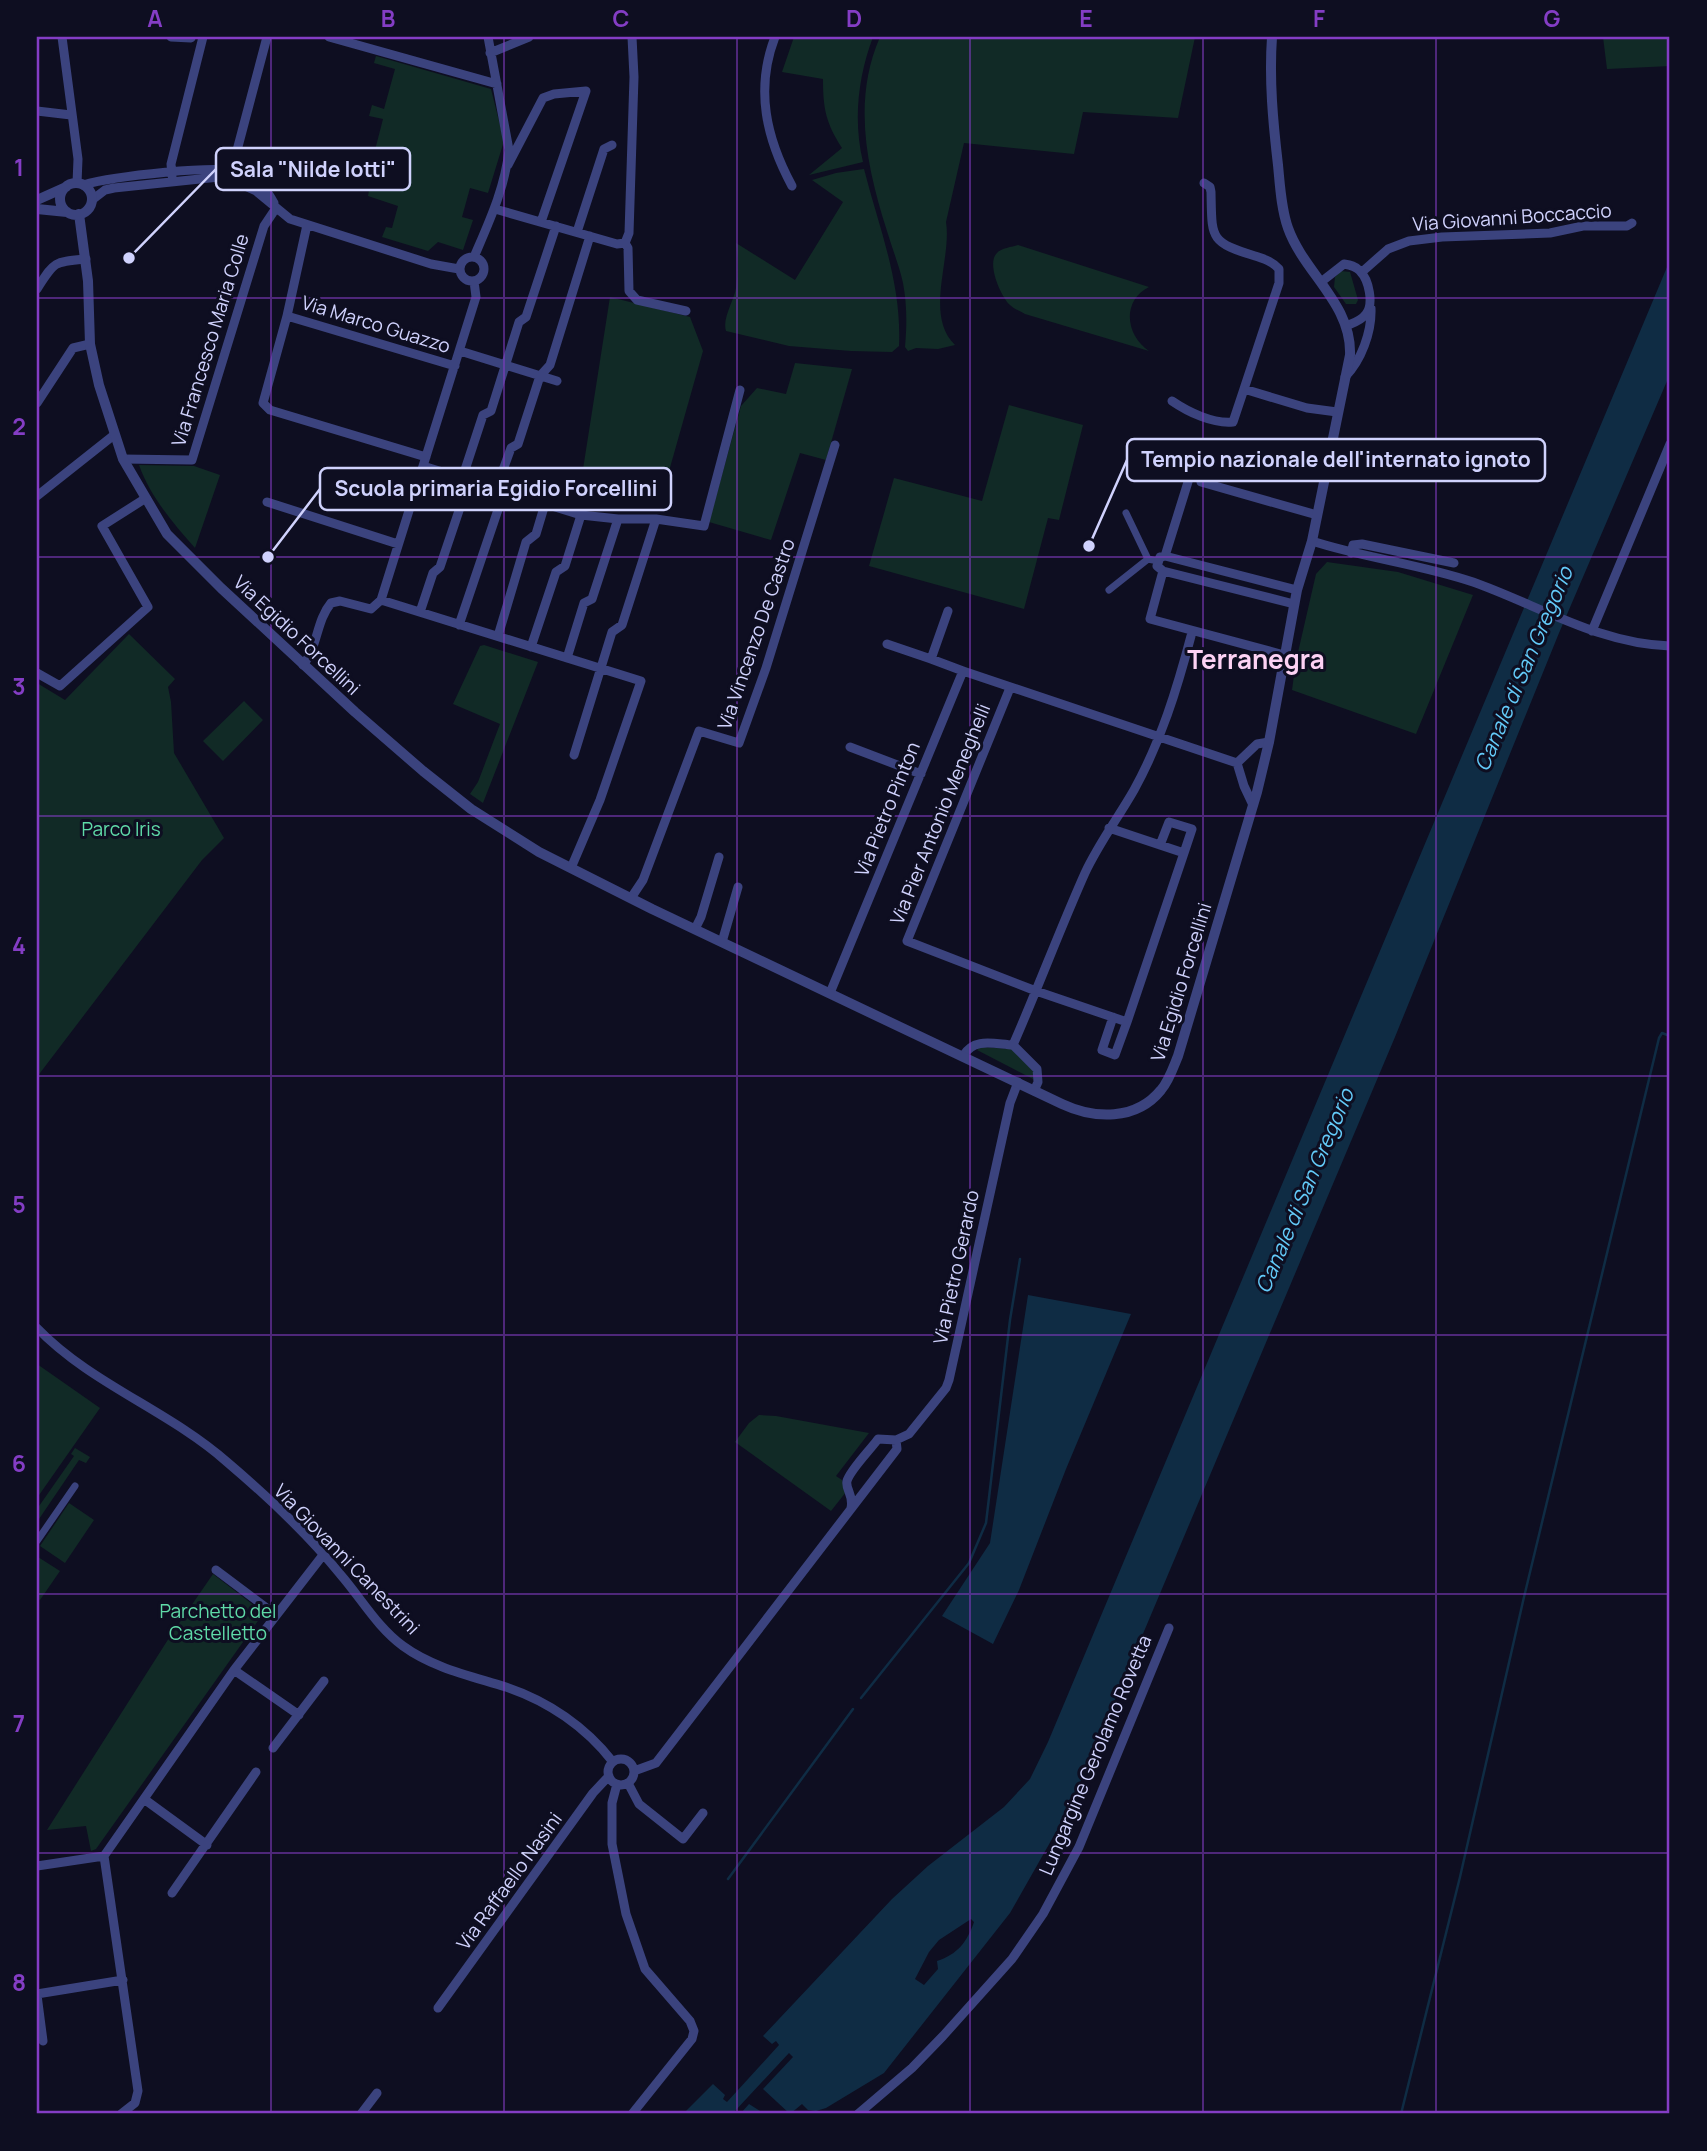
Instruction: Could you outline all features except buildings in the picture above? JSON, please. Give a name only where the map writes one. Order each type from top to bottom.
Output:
[{"type":"street","points":[[62,37],[80,184],[90,193],[92,200]]},
{"type":"street","points":[[172,37],[197,39],[171,164],[172,177]]},
{"type":"street","points":[[230,174],[267,37]]},
{"type":"street","points":[[329,37],[497,84]]},
{"type":"street","points":[[488,37],[509,143],[508,165]]},
{"type":"street","points":[[490,53],[529,37]]},
{"type":"street","points":[[625,243],[629,233],[632,37]]},
{"type":"street","points":[[775,37],[765,76],[765,117],[775,153],[792,186]]},
{"type":"street","points":[[1272,37],[1272,105],[1284,214],[1300,253],[1333,299],[1346,326],[1350,346],[1312,541],[1351,553],[1439,571],[1514,597],[1622,640],[1670,646]]},
{"type":"street","points":[[474,257],[495,209],[508,165],[542,98],[586,91],[541,222]]},
{"type":"street","points":[[37,111],[71,115]]},
{"type":"street","points":[[577,232],[604,149],[612,145]]},
{"type":"street","points":[[37,200],[66,187],[113,179],[219,177],[230,174],[290,219],[431,264],[459,269]]},
{"type":"street","points":[[37,209],[79,214],[88,209],[92,200],[105,190],[172,177]]},
{"type":"street","points":[[1172,401],[1186,410],[1233,422],[1279,283],[1279,269],[1272,262],[1231,249],[1218,241],[1212,226],[1210,187],[1204,183]]},
{"type":"street","points":[[66,187],[60,197],[60,203],[67,212]]},
{"type":"street","name":"Via Francesco Maria Colle","points":[[123,458],[192,460],[264,226],[276,208]]},
{"type":"street","points":[[495,209],[617,244],[625,243]]},
{"type":"street","name":"Via Egidio Forcellini","points":[[79,214],[86,259],[90,344],[114,435],[123,458],[167,534],[303,665],[423,771],[508,834],[570,868],[695,929],[1034,1091],[1088,1114],[1113,1115],[1136,1109],[1162,1090],[1178,1056],[1253,805],[1269,742],[1297,590],[1312,541]]},
{"type":"street","name":"Via Giovanni Boccaccio","points":[[1362,272],[1388,249],[1409,241],[1442,237],[1550,233],[1583,226],[1627,226],[1632,223]]},
{"type":"street","points":[[307,225],[263,398],[266,407],[424,462],[465,480],[581,515],[656,519],[704,526],[740,390]]},
{"type":"street","points":[[420,612],[433,573],[440,567],[483,415],[491,411],[519,323],[526,317],[555,226]]},
{"type":"street","points":[[459,625],[511,448],[518,443],[540,376],[550,365],[590,236]]},
{"type":"street","points":[[625,243],[628,248],[628,284],[632,296],[637,300],[686,311]]},
{"type":"street","points":[[474,257],[480,260],[484,270],[482,276],[474,281],[462,277],[459,269],[465,258],[474,257]]},
{"type":"street","points":[[37,289],[54,264],[63,260],[86,259]]},
{"type":"street","points":[[1321,282],[1344,264],[1362,272],[1368,288],[1371,312],[1366,338],[1354,368],[1345,377]]},
{"type":"street","points":[[303,665],[312,653],[323,617],[331,603],[340,601],[371,610],[381,600],[476,297],[474,281]]},
{"type":"street","points":[[1346,326],[1360,320],[1367,313],[1370,300]]},
{"type":"street","name":"Via Marco Guazzo","points":[[286,316],[455,366]]},
{"type":"street","points":[[37,403],[74,348],[90,344]]},
{"type":"street","points":[[460,351],[557,381]]},
{"type":"street","points":[[1244,389],[1307,408],[1337,412]]},
{"type":"street","points":[[37,496],[114,435]]},
{"type":"street","points":[[1589,629],[1670,444]]},
{"type":"street","name":"Via Vincenzo De Castro","points":[[631,898],[643,880],[699,731],[739,743],[766,668],[835,445]]},
{"type":"street","points":[[1188,482],[1157,558],[1157,566],[1163,571],[1294,604]]},
{"type":"street","points":[[1201,482],[1317,515]]},
{"type":"street","points":[[37,673],[60,686],[148,607],[102,526],[146,498]]},
{"type":"street","points":[[267,502],[398,544]]},
{"type":"street","points":[[498,636],[526,542],[536,534],[545,504]]},
{"type":"street","points":[[1126,513],[1157,558],[1297,590]]},
{"type":"street","points":[[531,647],[556,572],[565,566],[581,515]]},
{"type":"street","points":[[567,659],[584,603],[592,599],[618,519]]},
{"type":"street","points":[[574,755],[612,632],[622,625],[656,519]]},
{"type":"street","points":[[1351,553],[1353,545],[1362,544],[1454,563]]},
{"type":"street","points":[[1108,590],[1157,558]]},
{"type":"street","points":[[1163,571],[1150,619],[1192,634],[1284,655]]},
{"type":"street","points":[[381,600],[641,681],[600,800],[570,868]]},
{"type":"street","points":[[931,659],[948,611]]},
{"type":"street","points":[[1013,1045],[1086,871],[1109,828],[1134,790],[1159,738],[1176,695],[1192,634]]},
{"type":"street","points":[[887,644],[963,671]]},
{"type":"street","name":"Via Pier Antonio Meneghelli","points":[[963,671],[1237,763]]},
{"type":"street","name":"Via Pietro Pinton","points":[[830,993],[963,671]]},
{"type":"street","name":"Via Pier Antonio Meneghelli","points":[[1010,688],[907,941],[1036,991]]},
{"type":"street","points":[[1253,805],[1237,763],[1256,744],[1269,742]]},
{"type":"street","points":[[850,747],[921,774]]},
{"type":"street","points":[[1113,1017],[1102,1050],[1115,1055],[1192,829],[1169,822],[1160,845]]},
{"type":"street","points":[[1109,828],[1184,853]]},
{"type":"street","points":[[695,929],[701,918],[719,857]]},
{"type":"street","points":[[722,942],[738,887]]},
{"type":"street","points":[[1036,991],[1127,1022]]},
{"type":"street","points":[[963,1056],[968,1047],[977,1043],[1013,1045],[1037,1069],[1039,1074],[1034,1091]]},
{"type":"street","name":"Via Pietro Gerardo","points":[[634,1771],[656,1763],[851,1508],[857,1496],[847,1486],[849,1477],[878,1439],[896,1440],[906,1436],[946,1388],[1010,1102],[1018,1083]]},
{"type":"street","name":"Via Giovanni Canestrini","points":[[37,1328],[70,1359],[156,1410],[204,1443],[291,1521],[323,1555],[380,1625],[403,1646],[449,1669],[548,1705],[583,1730],[613,1762],[621,1759],[628,1761],[634,1771]]},
{"type":"street","points":[[857,1496],[897,1449],[896,1440]]},
{"type":"street","points":[[37,1541],[75,1486]]},
{"type":"street","points":[[121,2114],[135,2103],[138,2091],[104,1856],[234,1670],[323,1555]]},
{"type":"street","points":[[216,1570],[276,1615]]},
{"type":"street","name":"Lungargine Gerolamo Rovetta","points":[[858,2114],[912,2068],[943,2036],[1012,1958],[1043,1914],[1079,1847],[1169,1628]]},
{"type":"street","points":[[234,1670],[299,1715]]},
{"type":"street","points":[[273,1748],[324,1681]]},
{"type":"street","points":[[613,1762],[609,1776],[617,1784]]},
{"type":"street","points":[[617,1784],[628,1783],[633,1778],[634,1771]]},
{"type":"street","points":[[172,1893],[256,1772]]},
{"type":"street","name":"Via Raffaello Nasini","points":[[438,2008],[593,1793],[609,1776]]},
{"type":"street","points":[[628,1783],[639,1804],[683,1839],[703,1813]]},
{"type":"street","points":[[617,1784],[612,1804],[612,1844],[626,1914],[645,1969],[690,2021],[694,2031],[692,2039],[632,2114]]},
{"type":"street","points":[[144,1799],[207,1845]]},
{"type":"street","points":[[37,1866],[104,1856]]},
{"type":"street","points":[[43,2041],[37,1994],[123,1980]]},
{"type":"street","points":[[361,2114],[377,2093]]},
{"type":"green space","points":[[794,37],[873,37],[859,99],[858,130],[863,162],[809,175],[842,148],[826,115],[823,79],[782,72]]},
{"type":"green space","points":[[880,37],[1195,37],[1178,118],[1083,112],[1074,154],[964,143],[946,222],[946,253],[940,303],[946,333],[955,345],[938,349],[916,348],[908,351],[905,347],[903,283],[869,159],[865,134],[866,85]]},
{"type":"green space","points":[[1603,37],[1670,37],[1670,66],[1607,69]]},
{"type":"green space","points":[[376,56],[491,89],[504,141],[488,193],[470,188],[462,217],[473,220],[463,250],[438,242],[428,251],[382,237],[386,227],[392,228],[398,206],[368,196],[370,184],[343,177],[352,148],[374,154],[383,119],[369,116],[372,105],[384,109],[395,69],[374,63]]},
{"type":"green space","points":[[864,169],[893,278],[899,346],[892,352],[789,346],[726,331],[726,321],[737,282],[736,243],[795,280],[843,202],[812,180]]},
{"type":"green space","points":[[1018,245],[1149,287],[1134,301],[1130,319],[1135,337],[1149,351],[1025,314],[1012,306],[999,288],[993,264],[999,251]]},
{"type":"green space","points":[[1341,271],[1350,272],[1358,300],[1356,304],[1346,304],[1334,287],[1335,277]]},
{"type":"green space","points":[[610,297],[690,317],[703,351],[658,510],[578,501]]},
{"type":"green space","points":[[795,363],[852,369],[826,460],[800,453],[771,540],[709,522],[741,406],[757,388],[786,394]]},
{"type":"green space","points":[[1009,405],[1083,425],[1059,520],[1048,518],[1024,609],[869,566],[894,478],[982,501]]},
{"type":"green space","points":[[139,465],[194,466],[220,475],[195,548],[156,499]]},
{"type":"green space","points":[[1327,562],[1398,572],[1473,595],[1416,734],[1292,690],[1316,574]]},
{"type":"green space","name":"Parco Iris","points":[[129,634],[175,679],[168,687],[174,753],[224,838],[202,860],[37,1077],[37,683],[65,700]]},
{"type":"green space","points":[[480,646],[538,662],[483,803],[470,794],[478,782],[500,724],[453,704]]},
{"type":"green space","points":[[244,701],[263,720],[223,761],[203,741]]},
{"type":"green space","points":[[980,1047],[1012,1049],[1034,1072],[1033,1079],[977,1050]]},
{"type":"green space","points":[[37,1364],[100,1408],[37,1498]]},
{"type":"green space","points":[[759,1415],[869,1433],[836,1476],[842,1480],[846,1492],[831,1511],[735,1442],[749,1423]]},
{"type":"green space","points":[[75,1448],[90,1457],[86,1463],[79,1460],[37,1522],[37,1509],[74,1456],[71,1454]]},
{"type":"green space","points":[[69,1503],[94,1520],[65,1563],[40,1546]]},
{"type":"green space","points":[[38,1557],[60,1571],[40,1600],[37,1598]]},
{"type":"green space","name":"Parchetto del Castelletto","points":[[213,1574],[260,1610],[260,1618],[96,1849],[91,1851],[86,1826],[47,1830],[169,1638]]},
{"type":"water","name":"Canale di San Gregorio","points":[[1670,260],[1670,374],[1559,633],[1395,1037],[1069,1809],[1010,1913],[884,2073],[826,2108],[808,2110],[802,2104],[790,2114],[763,2089],[793,2057],[789,2053],[735,2111],[741,2113],[749,2104],[765,2114],[683,2114],[713,2084],[725,2095],[723,2099],[727,2102],[779,2045],[776,2041],[772,2044],[763,2036],[892,1899],[928,1866],[1004,1807],[1030,1779],[1048,1742]],"holes":[[[971,1919],[974,1922],[961,1946],[951,1955],[937,1961],[938,1969],[924,1985],[915,1979],[929,1952],[939,1940]]]},
{"type":"water","points":[[1028,1295],[1131,1314],[1019,1590],[993,1644],[942,1616],[990,1543]]},
{"type":"waterway","points":[[1401,2114],[1460,1877],[1524,1597],[1659,1038],[1662,1033],[1670,1036]]},
{"type":"waterway","points":[[861,1698],[969,1563],[986,1523],[1010,1320],[1020,1259]]},
{"type":"waterway","points":[[728,1879],[853,1709]]},
{"type":"place","name":"Sala \"Nilde Iotti\"","points":[[129,258]]},
{"type":"place","name":"Tempio nazionale dell'internato ignoto","points":[[1089,546]]},
{"type":"place","name":"Scuola primaria Egidio Forcellini","points":[[268,557]]},
{"type":"district","name":"Terranegra","points":[[1256,660]]}]
